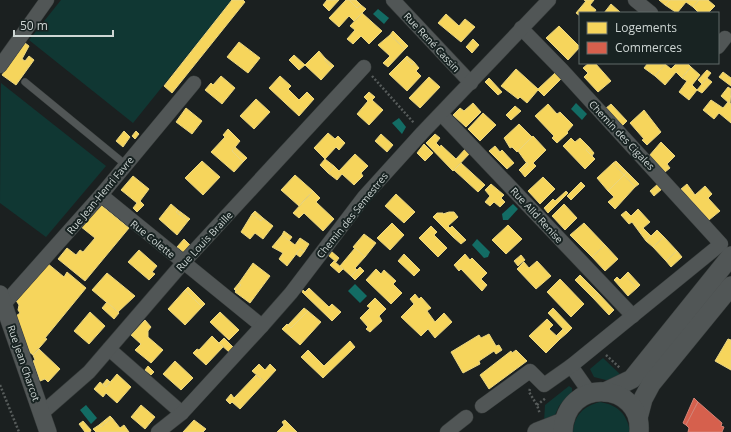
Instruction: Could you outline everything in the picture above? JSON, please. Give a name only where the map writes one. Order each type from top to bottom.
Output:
[{"type":"main road","points":[[537,432],[563,427],[567,412],[581,397],[632,379],[726,250]]},
{"type":"main road","points":[[638,425],[643,399],[651,384],[731,286]]},
{"type":"main road","points":[[598,392],[616,395],[626,400],[633,408],[638,425]]},
{"type":"street","points":[[0,66],[47,0]]},
{"type":"street","name":"Rue René Cassin","points":[[393,0],[471,83]]},
{"type":"street","name":"Chemin des Semestres","points":[[158,432],[182,413],[262,326],[291,293],[364,197],[422,133],[549,0]]},
{"type":"street","points":[[635,0],[650,12]]},
{"type":"street","name":"Chemin des Cigales","points":[[521,28],[568,77],[726,250]]},
{"type":"street","name":"Rue Louis Braille","points":[[41,414],[89,372],[183,263],[364,67]]},
{"type":"street","name":"Rue Jean-Henri Favre","points":[[2,299],[101,196],[194,83]]},
{"type":"street","name":"Rue Alld Renise","points":[[441,114],[632,316]]},
{"type":"street","name":"Rue Colette","points":[[101,196],[262,326]]},
{"type":"street","points":[[482,406],[530,371],[544,385],[571,366],[632,316],[726,250]]},
{"type":"street","name":"Rue Jean Charcot","points":[[2,299],[48,432]]},
{"type":"street","points":[[109,349],[182,413]]},
{"type":"street","points":[[571,366],[598,392]]},
{"type":"street","points":[[447,432],[466,417]]},
{"type":"lane","points":[[25,82],[126,165]]},
{"type":"path","points":[[364,67],[422,133]]},
{"type":"path","points":[[0,385],[19,432]]},
{"type":"shaded area","points":[[61,0],[232,0],[133,123],[29,40]]},
{"type":"shaded area","points":[[378,9],[389,18],[384,24],[373,14]]},
{"type":"shaded area","points":[[1,83],[106,166],[46,237],[0,203]]},
{"type":"shaded area","points":[[576,103],[587,114],[582,120],[571,109]]},
{"type":"shaded area","points":[[399,118],[406,127],[402,134],[392,123]]},
{"type":"shaded area","points":[[513,204],[518,209],[508,220],[503,220],[502,214]]},
{"type":"shaded area","points":[[477,239],[490,252],[488,257],[484,258],[472,245]]},
{"type":"shaded area","points":[[355,284],[367,296],[360,303],[348,291]]},
{"type":"shaded area","points":[[603,358],[622,376],[610,381],[594,377],[590,369]]},
{"type":"shaded area","points":[[569,386],[572,388],[572,392],[559,406],[555,415],[544,422],[545,405]]},
{"type":"shaded area","points":[[600,402],[612,405],[621,411],[627,420],[630,432],[573,432],[575,421],[581,412],[589,406]]},
{"type":"shaded area","points":[[86,405],[97,418],[91,424],[80,410]]},
{"type":"building: Logements","points":[[232,0],[243,0],[245,2],[172,93],[164,86]]},
{"type":"building: Logements","points":[[327,0],[339,0],[329,11],[323,5]]},
{"type":"building: Logements","points":[[346,0],[349,0],[357,8],[361,5],[366,9],[354,21],[349,16],[339,27],[329,18]]},
{"type":"building: Logements","points":[[349,0],[356,0],[361,5],[357,8]]},
{"type":"building: Logements","points":[[584,0],[594,0],[590,5],[596,10],[595,12],[579,12],[579,15],[576,13],[586,1]]},
{"type":"building: Logements","points":[[659,0],[670,0],[665,5]]},
{"type":"building: Logements","points":[[670,0],[699,0],[693,7],[686,2],[678,12],[665,5]]},
{"type":"building: Logements","points":[[699,0],[708,0],[715,6],[709,12],[698,12],[693,7]]},
{"type":"building: Logements","points":[[611,4],[620,12],[605,12]]},
{"type":"building: Logements","points":[[362,13],[382,31],[369,44],[361,36],[353,44],[347,39],[355,30],[350,26]]},
{"type":"building: Logements","points":[[446,14],[459,26],[465,19],[475,27],[461,42],[438,23]]},
{"type":"building: Logements","points":[[559,26],[579,46],[579,48],[568,60],[546,38]]},
{"type":"building: Logements","points":[[393,31],[408,46],[405,49],[390,35]]},
{"type":"building: Logements","points":[[390,35],[405,49],[388,67],[383,63],[390,56],[378,45]]},
{"type":"building: Logements","points":[[473,39],[479,45],[472,53],[466,47]]},
{"type":"building: Logements","points":[[239,42],[260,58],[248,73],[227,57]]},
{"type":"building: Logements","points":[[25,43],[29,46],[22,59],[25,61],[29,56],[34,60],[16,85],[2,75]]},
{"type":"building: Logements","points":[[319,51],[332,68],[321,80],[305,65]]},
{"type":"building: Logements","points":[[294,55],[305,65],[299,70],[289,60]]},
{"type":"building: Logements","points":[[407,56],[414,62],[412,65],[405,58]]},
{"type":"building: Logements","points":[[325,58],[334,66],[332,68],[324,59]]},
{"type":"building: Logements","points":[[405,58],[412,65],[414,62],[419,68],[416,71],[421,76],[407,91],[389,74]]},
{"type":"building: Logements","points":[[588,64],[596,64],[611,81],[598,92],[584,77],[588,73],[583,68]]},
{"type":"building: Logements","points":[[647,64],[665,64],[655,76],[644,68]]},
{"type":"building: Logements","points":[[665,64],[671,69],[676,64],[688,64],[691,67],[682,78],[676,72],[665,85],[655,76]]},
{"type":"building: Logements","points":[[691,67],[700,75],[692,85],[697,90],[689,100],[679,92],[687,81],[682,78]]},
{"type":"building: Logements","points":[[516,69],[538,89],[555,73],[561,79],[544,96],[538,90],[527,103],[520,97],[518,99],[501,86]]},
{"type":"building: Logements","points":[[707,70],[711,73],[702,84],[698,80]]},
{"type":"building: Logements","points":[[723,72],[731,78],[731,86],[719,77]]},
{"type":"building: Logements","points":[[221,76],[235,88],[222,104],[205,90],[211,83],[213,85]]},
{"type":"building: Logements","points":[[280,76],[291,86],[288,89],[299,100],[307,92],[314,99],[299,116],[269,88]]},
{"type":"building: Logements","points":[[429,77],[440,87],[420,108],[409,98]]},
{"type":"building: Logements","points":[[489,78],[502,92],[498,95],[485,82]]},
{"type":"building: Logements","points":[[707,78],[712,82],[702,93],[697,90]]},
{"type":"building: Logements","points":[[728,87],[731,89],[730,104],[721,96]]},
{"type":"building: Logements","points":[[369,92],[375,97],[372,100],[383,110],[369,125],[357,114],[368,101],[364,97]]},
{"type":"building: Logements","points":[[256,99],[270,112],[254,129],[240,116]]},
{"type":"building: Logements","points":[[711,100],[723,108],[728,102],[731,104],[731,123],[719,113],[714,119],[703,110]]},
{"type":"building: Logements","points":[[473,103],[481,112],[466,127],[453,115],[460,108],[464,111]]},
{"type":"building: Logements","points":[[548,104],[557,114],[560,112],[573,125],[567,132],[568,133],[557,143],[552,138],[554,136],[535,116]]},
{"type":"building: Logements","points":[[611,104],[627,121],[622,126],[605,109]]},
{"type":"building: Logements","points":[[515,106],[521,111],[511,120],[506,115]]},
{"type":"building: Logements","points":[[186,108],[202,121],[192,134],[176,122]]},
{"type":"building: Logements","points":[[644,110],[661,132],[647,145],[642,140],[644,139],[630,123]]},
{"type":"building: Logements","points":[[483,113],[496,125],[480,141],[468,129]]},
{"type":"building: Logements","points":[[519,124],[532,137],[517,152],[512,147],[510,148],[504,138]]},
{"type":"building: Logements","points":[[228,129],[240,141],[232,151],[243,162],[234,172],[211,152],[225,137],[223,135]]},
{"type":"building: Logements","points":[[124,131],[130,137],[123,147],[116,141]]},
{"type":"building: Logements","points":[[136,131],[139,134],[135,139],[132,136]]},
{"type":"building: Logements","points":[[328,133],[335,139],[338,136],[345,143],[339,150],[336,147],[325,159],[314,148]]},
{"type":"building: Logements","points":[[381,134],[393,145],[387,152],[375,141]]},
{"type":"building: Logements","points":[[435,134],[440,138],[436,143],[440,147],[441,145],[456,159],[467,147],[472,151],[453,171],[426,143]]},
{"type":"building: Logements","points":[[533,136],[546,150],[533,163],[536,166],[525,177],[521,172],[528,165],[518,151]]},
{"type":"building: Logements","points":[[571,138],[575,142],[580,138],[589,147],[586,150],[595,159],[585,169],[563,146]]},
{"type":"building: Logements","points":[[661,142],[675,156],[667,164],[670,168],[665,172],[649,156]]},
{"type":"building: Logements","points":[[424,144],[433,153],[425,161],[417,153]]},
{"type":"building: Logements","points":[[495,146],[500,152],[502,150],[514,163],[507,169],[489,151]]},
{"type":"building: Logements","points":[[235,147],[247,158],[243,162],[232,151]]},
{"type":"building: Logements","points":[[589,147],[594,153],[592,156],[586,150]]},
{"type":"building: Logements","points":[[355,154],[368,166],[361,173],[363,176],[354,185],[342,174],[337,180],[328,173],[334,166],[339,171]]},
{"type":"building: Logements","points":[[325,159],[334,166],[328,173],[320,165]]},
{"type":"building: Logements","points":[[202,161],[220,177],[203,195],[185,178]]},
{"type":"building: Logements","points":[[616,161],[627,172],[624,175],[613,163]]},
{"type":"building: Logements","points":[[527,162],[528,165],[521,172],[519,170]]},
{"type":"building: Logements","points":[[461,163],[485,185],[478,192],[454,170]]},
{"type":"building: Logements","points":[[613,163],[624,175],[608,191],[597,178]]},
{"type":"building: Logements","points":[[627,172],[639,184],[635,187],[624,175]]},
{"type":"building: Logements","points":[[295,175],[313,191],[299,206],[281,190]]},
{"type":"building: Logements","points":[[624,175],[635,187],[615,209],[608,202],[614,197],[608,191]]},
{"type":"building: Logements","points":[[133,176],[149,189],[140,201],[144,205],[137,212],[133,208],[137,203],[121,190]]},
{"type":"building: Logements","points":[[543,177],[555,189],[540,204],[528,191]]},
{"type":"building: Logements","points":[[581,182],[585,186],[571,200],[567,196]]},
{"type":"building: Logements","points":[[659,183],[663,188],[654,196],[650,191]]},
{"type":"building: Logements","points":[[491,184],[504,195],[501,198],[505,202],[500,207],[494,202],[490,206],[485,202],[490,196],[485,190]]},
{"type":"building: Logements","points":[[687,184],[695,195],[705,186],[712,194],[708,198],[720,211],[709,220],[681,189]]},
{"type":"building: Logements","points":[[313,191],[320,198],[316,202],[334,219],[323,231],[304,213],[299,218],[293,213]]},
{"type":"building: Logements","points":[[566,191],[568,193],[548,213],[544,208],[553,199],[555,201]]},
{"type":"building: Logements","points":[[396,194],[415,212],[404,223],[385,206]]},
{"type":"building: Logements","points":[[171,204],[178,210],[176,212],[188,221],[177,235],[159,219]]},
{"type":"building: Logements","points":[[564,204],[577,218],[565,230],[552,216]]},
{"type":"building: Logements","points":[[101,205],[129,228],[85,281],[58,259],[67,248],[76,255],[80,250],[83,252],[95,238],[80,226]]},
{"type":"building: Logements","points":[[638,209],[650,222],[643,228],[651,236],[646,241],[632,222],[629,224],[621,215],[626,211],[631,216]]},
{"type":"building: Logements","points":[[178,210],[190,219],[188,221],[176,212]]},
{"type":"building: Logements","points":[[255,211],[263,218],[261,221],[252,214]]},
{"type":"building: Logements","points":[[454,212],[458,217],[448,226],[450,228],[452,226],[458,232],[453,237],[433,217],[437,213],[443,214]]},
{"type":"building: Logements","points":[[252,214],[261,221],[263,218],[273,226],[263,239],[255,233],[250,239],[241,232]]},
{"type":"building: Logements","points":[[392,223],[404,235],[390,250],[377,238]]},
{"type":"building: Logements","points":[[584,223],[605,245],[592,257],[570,235]]},
{"type":"building: Logements","points":[[508,225],[522,239],[506,254],[492,240]]},
{"type":"building: Logements","points":[[431,226],[437,232],[434,235],[447,248],[438,257],[419,238]]},
{"type":"building: Logements","points":[[657,230],[664,237],[653,247],[646,241]]},
{"type":"building: Logements","points":[[284,231],[292,237],[289,241],[282,235]]},
{"type":"building: Logements","points":[[458,232],[466,240],[461,244],[453,237]]},
{"type":"building: Logements","points":[[364,234],[376,243],[365,257],[353,247]]},
{"type":"building: Logements","points":[[282,235],[295,245],[300,238],[309,244],[304,252],[300,249],[287,266],[279,259],[283,253],[272,247]]},
{"type":"building: Logements","points":[[664,237],[677,251],[666,261],[653,247]]},
{"type":"building: Logements","points":[[184,239],[191,246],[185,253],[177,247]]},
{"type":"building: Logements","points":[[605,245],[618,259],[605,271],[592,257]]},
{"type":"building: Logements","points":[[355,248],[365,257],[355,268],[357,270],[351,276],[340,266]]},
{"type":"building: Logements","points":[[300,249],[304,252],[300,257],[296,254]]},
{"type":"building: Logements","points":[[139,250],[157,266],[152,272],[155,274],[149,280],[128,262]]},
{"type":"building: Logements","points":[[331,251],[339,258],[336,262],[328,255]]},
{"type":"building: Logements","points":[[677,251],[682,257],[671,267],[666,261]]},
{"type":"building: Logements","points":[[404,254],[420,270],[414,276],[398,261]]},
{"type":"building: Logements","points":[[465,254],[470,260],[472,258],[487,273],[481,279],[487,285],[482,291],[461,269],[459,271],[454,265]]},
{"type":"building: Logements","points":[[521,255],[525,260],[518,266],[514,261]]},
{"type":"building: Logements","points":[[334,261],[343,269],[339,273],[330,265]]},
{"type":"building: Logements","points":[[537,261],[551,276],[536,289],[517,269],[524,262],[529,268]]},
{"type":"building: Logements","points":[[47,263],[64,277],[67,272],[86,288],[33,355],[28,351],[16,316],[20,313],[18,310],[19,305],[15,299],[23,291],[24,292]]},
{"type":"building: Logements","points":[[253,263],[270,276],[250,303],[235,292],[241,285],[239,283]]},
{"type":"building: Logements","points":[[360,267],[364,271],[355,280],[351,276]]},
{"type":"building: Logements","points":[[376,269],[381,274],[384,270],[396,281],[393,284],[402,293],[391,304],[366,280]]},
{"type":"building: Logements","points":[[628,272],[640,285],[637,288],[625,275]]},
{"type":"building: Logements","points":[[107,273],[135,296],[118,312],[92,290]]},
{"type":"building: Logements","points":[[580,275],[598,293],[593,298],[575,280]]},
{"type":"building: Logements","points":[[625,275],[637,288],[628,296],[614,280],[617,277],[620,280]]},
{"type":"building: Logements","points":[[560,279],[584,304],[571,317],[547,292]]},
{"type":"building: Logements","points":[[239,283],[241,285],[236,291],[234,289]]},
{"type":"building: Logements","points":[[188,287],[205,304],[202,307],[185,290]]},
{"type":"building: Logements","points":[[309,288],[329,307],[332,304],[341,312],[332,321],[302,292],[303,290],[305,292]]},
{"type":"building: Logements","points":[[185,290],[202,307],[185,325],[168,309]]},
{"type":"building: Logements","points":[[598,293],[614,310],[609,315],[593,298]]},
{"type":"building: Logements","points":[[415,294],[419,299],[421,297],[431,308],[427,311],[435,322],[444,313],[452,322],[435,338],[428,329],[421,336],[401,317],[414,304],[410,299]]},
{"type":"building: Logements","points":[[375,298],[386,309],[379,316],[382,321],[370,332],[366,329],[368,327],[360,318],[370,308],[367,306]]},
{"type":"building: Logements","points":[[107,302],[119,313],[114,319],[102,308]]},
{"type":"building: Logements","points":[[304,308],[308,311],[291,328],[288,325]]},
{"type":"building: Logements","points":[[553,308],[572,328],[567,333],[548,313]]},
{"type":"building: Logements","points":[[308,311],[321,322],[300,345],[282,329],[287,324],[291,328]]},
{"type":"building: Logements","points":[[90,312],[105,326],[89,344],[74,331]]},
{"type":"building: Logements","points":[[220,312],[239,330],[229,340],[210,322]]},
{"type":"building: Logements","points":[[547,319],[553,325],[549,329],[560,339],[546,353],[529,336]]},
{"type":"building: Logements","points":[[145,320],[151,327],[148,331],[148,337],[163,350],[151,363],[135,350],[141,344],[131,335]]},
{"type":"building: Logements","points":[[563,329],[567,333],[560,339],[556,336]]},
{"type":"building: Logements","points":[[489,334],[496,346],[499,345],[502,350],[496,354],[494,351],[479,361],[480,364],[463,373],[451,352],[479,335],[481,338]]},
{"type":"building: Logements","points":[[212,336],[223,347],[206,365],[193,353],[197,349],[199,350]]},
{"type":"building: Logements","points":[[224,338],[234,348],[229,352],[219,343]]},
{"type":"building: Logements","points":[[728,339],[731,340],[731,370],[715,361]]},
{"type":"building: Logements","points":[[350,341],[355,347],[323,378],[301,357],[308,350],[324,366]]},
{"type":"building: Logements","points":[[39,349],[60,369],[48,382],[45,379],[40,381],[33,361],[35,360],[33,355]]},
{"type":"building: Logements","points":[[516,350],[527,361],[489,389],[480,375],[511,351],[512,353]]},
{"type":"building: Logements","points":[[175,361],[193,378],[181,390],[163,374]]},
{"type":"building: Logements","points":[[259,364],[265,370],[270,364],[276,370],[265,382],[252,371]]},
{"type":"building: Logements","points":[[148,366],[154,372],[151,375],[145,370]]},
{"type":"building: Logements","points":[[117,374],[131,387],[117,403],[106,393],[103,397],[94,389],[100,382],[106,387]]},
{"type":"building: Logements","points":[[256,375],[265,382],[240,409],[232,402],[230,404],[226,400],[231,394],[234,398]]},
{"type":"building: Logements","points":[[107,379],[110,382],[106,387],[103,384]]},
{"type":"building: Logements","points":[[141,405],[155,417],[145,429],[131,417]]},
{"type":"building: Logements","points":[[110,416],[112,418],[101,427],[99,425]]},
{"type":"building: Logements","points":[[112,418],[120,428],[124,425],[129,432],[96,432],[93,429],[99,425],[101,427]]},
{"type":"building: Logements","points":[[194,420],[206,429],[203,432],[183,432]]},
{"type":"building: Logements","points":[[285,420],[297,432],[277,432],[284,425],[282,422]]},
{"type":"building: Logements","points":[[83,421],[91,430],[90,432],[85,432],[79,424]]},
{"type":"building: Commerces","points":[[694,398],[698,402],[686,425],[683,423]]},
{"type":"building: Commerces","points":[[698,402],[722,423],[721,426],[724,427],[722,432],[688,432],[689,428],[686,425]]}]
